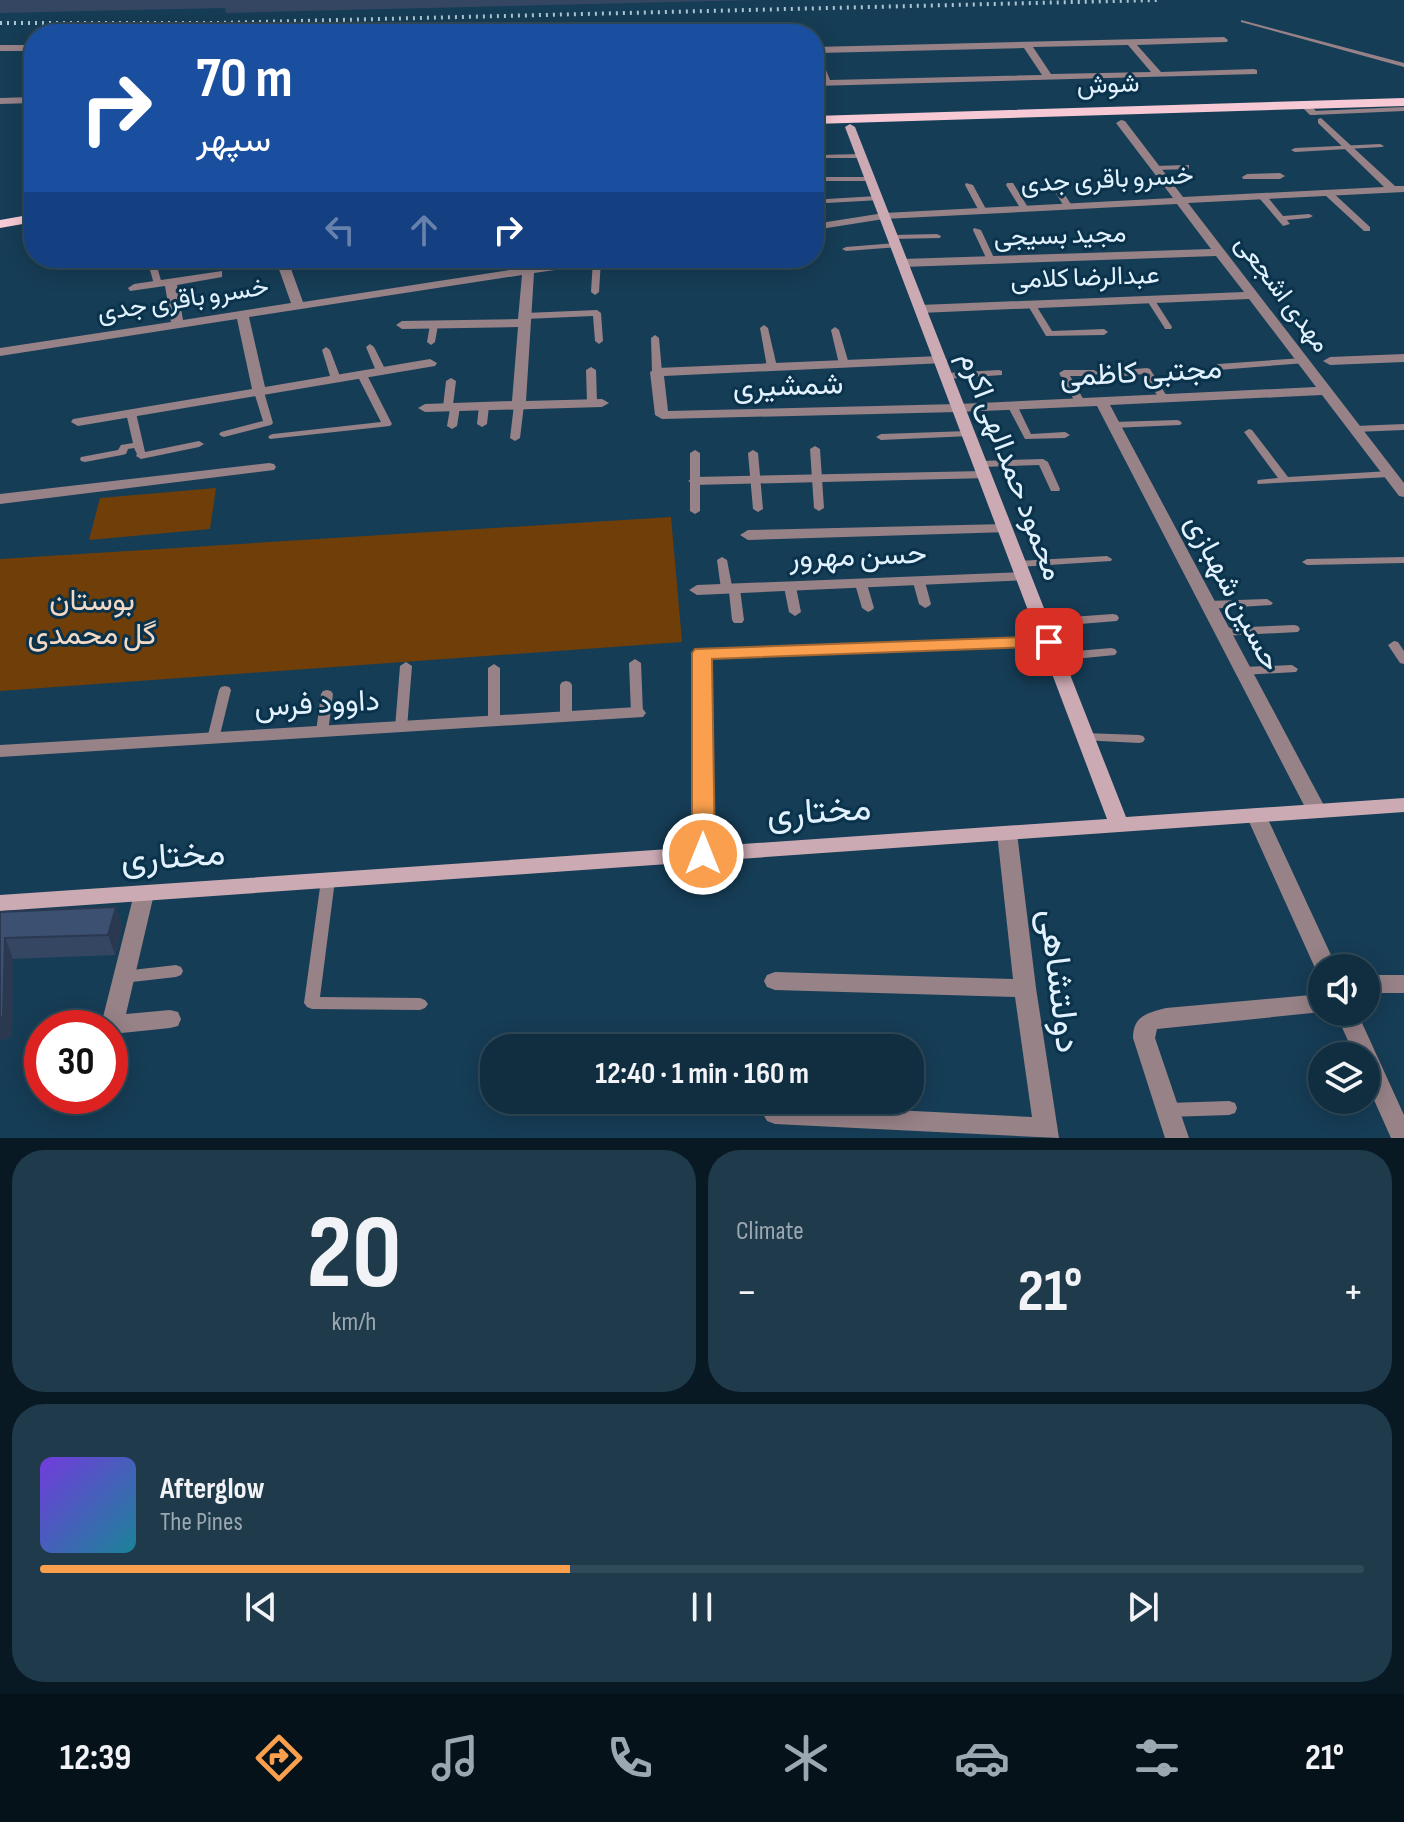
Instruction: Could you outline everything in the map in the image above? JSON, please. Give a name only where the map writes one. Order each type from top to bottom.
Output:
[{"type":"main road","name":"شوش","points":[[824,120],[1313,113],[1404,102]]},
{"type":"main road","points":[[0,222],[24,220]]},
{"type":"street","points":[[824,50],[1224,40]]},
{"type":"street","points":[[1131,43],[1159,75]]},
{"type":"street","points":[[1027,45],[1048,77]]},
{"type":"street","points":[[0,48],[24,48]]},
{"type":"street","points":[[922,48],[927,58]]},
{"type":"street","points":[[933,69],[938,80]]},
{"type":"street","points":[[824,77],[826,82],[1254,72]]},
{"type":"street","points":[[0,101],[24,100]]},
{"type":"street","points":[[1313,113],[1398,190]]},
{"type":"street","name":"مهدی اشجعی","points":[[1121,123],[1404,493]]},
{"type":"street","name":"محمود حمدالهی اکرم","points":[[850,127],[1119,825]]},
{"type":"street","points":[[1247,177],[1280,176]]},
{"type":"street","points":[[1262,177],[1282,195]]},
{"type":"street","name":"خسرو باقری جدی","points":[[824,225],[884,216],[1398,190]]},
{"type":"street","name":"مجید بسیجی","points":[[902,263],[1220,252]]},
{"type":"street","points":[[285,268],[298,306]]},
{"type":"street","name":"خسرو باقری جدی","points":[[0,352],[521,268]]},
{"type":"street","points":[[519,405],[525,319],[533,268]]},
{"type":"street","points":[[134,288],[218,274]]},
{"type":"street","points":[[164,283],[178,325]]},
{"type":"street","name":"عبدالرضا کلامی","points":[[920,309],[1252,295]]},
{"type":"street","points":[[242,315],[259,392]]},
{"type":"street","points":[[402,325],[525,319]]},
{"type":"street","points":[[1330,361],[1404,358]]},
{"type":"street","points":[[657,372],[940,360]]},
{"type":"street","points":[[78,422],[430,363]]},
{"type":"street","name":"شمشیری","points":[[657,372],[662,415],[958,408]]},
{"type":"street","name":"مجتبی کاظمی","points":[[958,408],[1326,391]]},
{"type":"street","name":"حسین شهبازی","points":[[1101,401],[1317,811]]},
{"type":"street","points":[[425,408],[597,403]]},
{"type":"street","points":[[0,499],[269,467]]},
{"type":"street","points":[[695,481],[815,479],[982,470]]},
{"type":"street","points":[[748,535],[1005,529]]},
{"type":"street","name":"حسن مهرور","points":[[697,590],[919,582],[1020,571]]},
{"type":"street","points":[[703,854],[702,653],[1052,650]]},
{"type":"street","name":"داوود فرس","points":[[0,751],[637,713]]},
{"type":"street","name":"مختاری","points":[[0,903],[1404,805]]},
{"type":"street","points":[[1256,815],[1320,954]]},
{"type":"street","name":"دولتشاهی","points":[[1007,833],[1046,1133]]},
{"type":"street","points":[[144,894],[112,1025],[170,1019]]},
{"type":"street","points":[[775,981],[1025,988]]},
{"type":"street","points":[[1380,984],[1404,984]]},
{"type":"street","points":[[1177,1138],[1144,1038],[1144,1027],[1150,1021],[1166,1017],[1308,1004]]},
{"type":"street","points":[[1380,1076],[1394,1097],[1403,1138]]},
{"type":"street","points":[[775,1114],[1046,1133]]},
{"type":"lane","points":[[1243,21],[1404,65]]},
{"type":"lane","points":[[1313,113],[1404,109]]},
{"type":"lane","points":[[1295,150],[1380,146]]},
{"type":"lane","points":[[824,157],[861,156]]},
{"type":"lane","points":[[1155,168],[1186,167]]},
{"type":"lane","points":[[826,179],[870,179]]},
{"type":"lane","points":[[1054,184],[1068,206]]},
{"type":"lane","points":[[969,185],[983,211]]},
{"type":"lane","points":[[1010,185],[1025,209]]},
{"type":"lane","points":[[1328,193],[1367,229]]},
{"type":"lane","points":[[1263,197],[1283,221],[1309,216]]},
{"type":"lane","points":[[827,201],[877,198]]},
{"type":"lane","points":[[977,230],[991,260]]},
{"type":"lane","points":[[846,249],[937,236]]},
{"type":"lane","points":[[595,292],[602,268]]},
{"type":"lane","points":[[154,270],[164,283]]},
{"type":"lane","points":[[1150,299],[1168,327]]},
{"type":"lane","points":[[1031,304],[1049,334],[1104,332]]},
{"type":"lane","points":[[525,319],[597,313],[599,341]]},
{"type":"lane","points":[[431,342],[434,325]]},
{"type":"lane","points":[[764,328],[772,367]]},
{"type":"lane","points":[[835,330],[844,364]]},
{"type":"lane","points":[[655,338],[657,372]]},
{"type":"lane","points":[[370,347],[381,371]]},
{"type":"lane","points":[[326,350],[336,379]]},
{"type":"lane","points":[[1218,367],[1303,361]]},
{"type":"lane","points":[[591,370],[597,403]]},
{"type":"lane","points":[[1123,373],[1147,371],[1163,398]]},
{"type":"lane","points":[[946,376],[999,373]]},
{"type":"lane","points":[[1080,402],[1064,373],[1094,373]]},
{"type":"lane","points":[[273,437],[387,424],[362,375]]},
{"type":"lane","points":[[451,381],[452,426]]},
{"type":"lane","points":[[224,434],[268,423],[259,392]]},
{"type":"lane","points":[[515,438],[519,405]]},
{"type":"lane","points":[[1012,405],[1028,437],[1065,435]]},
{"type":"lane","points":[[482,424],[484,406]]},
{"type":"lane","points":[[131,413],[140,454]]},
{"type":"lane","points":[[1113,425],[1177,423]]},
{"type":"lane","points":[[1355,429],[1404,427]]},
{"type":"lane","points":[[1249,432],[1285,480]]},
{"type":"lane","points":[[881,437],[968,434]]},
{"type":"lane","points":[[85,459],[122,452],[124,447],[140,454],[199,444]]},
{"type":"lane","points":[[815,449],[819,508]]},
{"type":"lane","points":[[695,453],[695,511]]},
{"type":"lane","points":[[753,453],[758,509]]},
{"type":"lane","points":[[982,470],[1043,462],[1055,489]]},
{"type":"lane","points":[[1262,482],[1390,474]]},
{"type":"lane","points":[[1020,571],[1107,559]]},
{"type":"lane","points":[[722,560],[738,620]]},
{"type":"lane","points":[[1307,562],[1404,560]]},
{"type":"lane","points":[[919,582],[925,604]]},
{"type":"lane","points":[[861,584],[868,608]]},
{"type":"lane","points":[[790,587],[795,612]]},
{"type":"lane","points":[[1208,605],[1267,603]]},
{"type":"lane","points":[[1043,623],[1113,618]]},
{"type":"lane","points":[[1222,632],[1294,629]]},
{"type":"lane","points":[[1394,645],[1404,660]]},
{"type":"lane","points":[[1052,650],[1111,652]]},
{"type":"lane","points":[[635,663],[637,713]]},
{"type":"lane","points":[[401,728],[406,666]]},
{"type":"lane","points":[[494,668],[494,722]]},
{"type":"lane","points":[[1243,671],[1292,669]]},
{"type":"lane","points":[[566,685],[566,718]]},
{"type":"lane","points":[[213,739],[225,690]]},
{"type":"lane","points":[[322,732],[327,694]]},
{"type":"lane","points":[[1085,737],[1139,739]]},
{"type":"lane","points":[[328,880],[312,1003],[420,1004]]},
{"type":"lane","points":[[122,977],[176,971]]},
{"type":"lane","points":[[1168,1110],[1229,1108]]},
{"type":"green space","points":[[216,488],[210,529],[89,540],[100,498]]},
{"type":"green space","name":"بوستان گل محمدی","points":[[671,517],[682,642],[0,691],[0,559]]},
{"type":"building","points":[[116,907],[108,935],[5,938],[3,1017],[0,1018],[0,912]]},
{"type":"railway","points":[[0,23],[216,23],[1157,0]]},
{"type":"route","points":[[703,854],[702,653],[1049,642]]}]
